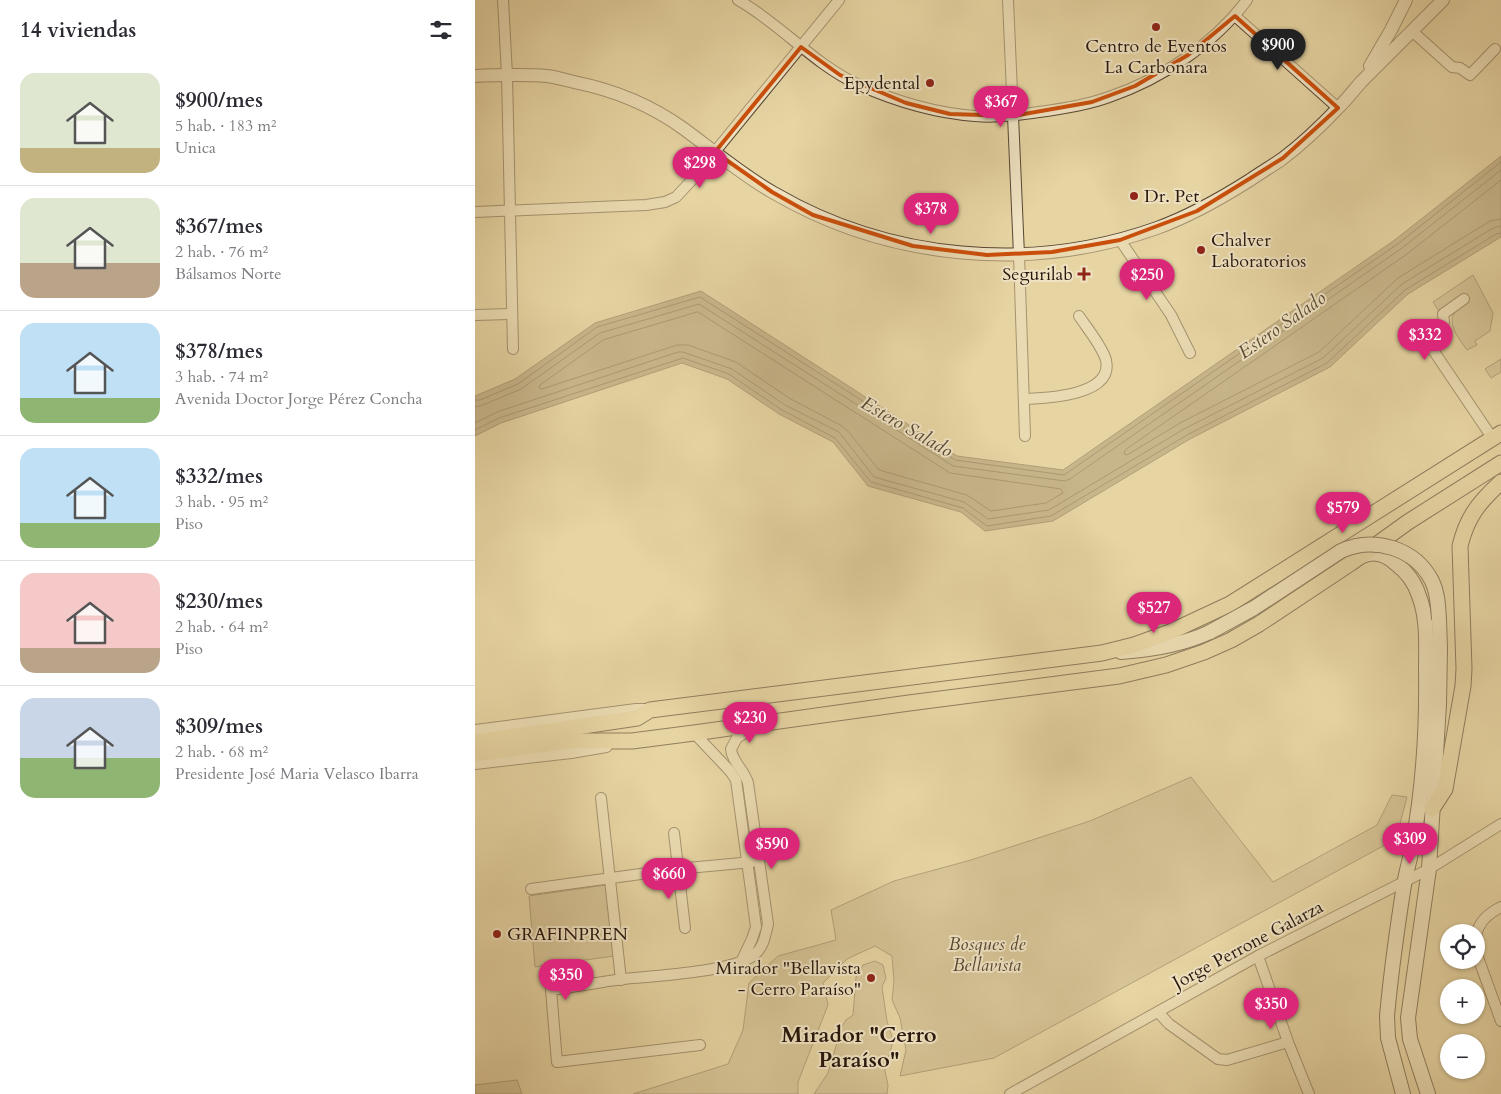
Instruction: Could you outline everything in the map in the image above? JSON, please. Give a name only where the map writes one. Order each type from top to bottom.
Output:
[{"type":"main road","points":[[1102,653],[1170,632],[1204,618],[1230,604],[1497,436]]},
{"type":"main road","points":[[480,744],[632,740],[1070,684],[1149,670],[1183,660],[1231,640],[1259,624],[1351,563],[1408,522],[1501,463]]},
{"type":"main road","points":[[1432,809],[1445,789],[1465,669],[1460,546],[1463,533],[1473,513],[1501,482]]},
{"type":"main road","points":[[480,744],[637,718],[650,710],[1175,645],[1210,632],[1254,608],[1351,546],[1370,543],[1393,548],[1409,557],[1421,567],[1431,580],[1437,598],[1439,619],[1439,704],[1429,869],[1408,1018],[1410,1039],[1428,1094]]},
{"type":"main road","points":[[1351,563],[1372,553],[1391,559],[1405,572],[1415,587],[1425,619],[1427,695],[1423,768],[1412,849],[1404,883],[1387,1016],[1388,1038],[1403,1094]]},
{"type":"street","points":[[503,0],[507,75],[513,349]]},
{"type":"street","points":[[738,0],[768,20],[822,64],[840,75],[877,92],[906,102],[950,114],[977,117],[1013,116],[1054,110],[1109,97],[1135,86],[1188,56],[1235,16],[1247,0]]},
{"type":"street","points":[[475,212],[646,206],[665,202],[676,196],[715,152],[839,0]]},
{"type":"street","points":[[1008,0],[1025,436]]},
{"type":"street","points":[[1406,0],[1404,14],[1409,20],[1414,21],[1423,18],[1439,4]]},
{"type":"street","points":[[1358,85],[1387,37],[1406,0]]},
{"type":"street","points":[[475,76],[548,76],[591,85],[624,95],[655,110],[683,128],[745,175],[813,215],[859,232],[913,246],[987,255],[1019,255],[1052,252],[1120,240],[1158,228],[1222,198],[1283,158],[1338,108],[1358,85],[1439,4]]},
{"type":"street","points":[[1235,16],[1338,108]]},
{"type":"street","points":[[1412,31],[1452,67],[1460,68],[1470,75],[1495,49]]},
{"type":"street","points":[[1120,240],[1171,315],[1190,353]]},
{"type":"street","points":[[1464,299],[1443,314],[1444,322],[1429,342],[1497,436]]},
{"type":"street","points":[[475,316],[512,314]]},
{"type":"street","points":[[1024,399],[1061,397],[1078,392],[1103,378],[1106,370],[1106,361],[1103,353],[1079,316]]},
{"type":"street","points":[[700,1045],[557,1062],[551,990],[711,969],[740,963],[755,954],[764,941],[768,924],[748,783],[743,769],[734,760],[731,749],[737,738],[757,725]]},
{"type":"street","points":[[694,733],[737,780],[756,927],[740,963]]},
{"type":"street","points":[[475,763],[571,752],[632,740]]},
{"type":"street","points":[[601,798],[621,980]]},
{"type":"street","name":"Jorge Perrone Galarza","points":[[1010,1094],[1258,956],[1404,883],[1501,824]]},
{"type":"street","points":[[674,834],[685,928]]},
{"type":"street","points":[[531,889],[677,869],[758,862]]},
{"type":"street","points":[[1480,924],[1487,914],[1501,907]]},
{"type":"street","points":[[1258,956],[1288,1042],[1309,1094]]},
{"type":"street","points":[[1482,969],[1501,1021]]},
{"type":"street","points":[[1158,1012],[1169,1024],[1218,1059],[1227,1060],[1288,1042]]},
{"type":"street","points":[[1030,1083],[1035,1094]]},
{"type":"highlighted area","points":[[1235,16],[1338,108],[1283,158],[1197,211],[1120,240],[1052,252],[987,255],[913,246],[813,215],[772,192],[715,152],[801,47],[840,75],[906,103],[950,114],[1013,116],[1092,102],[1135,86],[1188,55]]},
{"type":"green space","points":[[1473,275],[1493,313],[1490,331],[1475,341],[1477,345],[1467,350],[1455,331],[1452,321],[1456,311],[1469,302],[1466,297],[1440,313],[1433,302]]},
{"type":"green space","points":[[1501,359],[1501,372],[1491,378],[1485,369]]},
{"type":"green space","name":"Bosques de Bellavista","points":[[1191,777],[1273,882],[1377,825],[1392,795],[1407,797],[1396,839],[994,1058],[900,1076],[906,1050],[900,1018],[892,1000],[894,981],[892,956],[875,946],[847,959],[823,983],[828,1005],[798,1082],[798,1094],[633,1094],[728,1064],[743,1030],[749,983],[778,956],[836,940],[831,910],[894,881],[971,860],[1090,821]]},
{"type":"green space","points":[[606,885],[614,956],[535,967],[529,896]]},
{"type":"green space","name":"Mirador \"Cerro Paraíso\"","points":[[875,961],[883,965],[886,978],[882,987],[887,1021],[893,1040],[885,1064],[888,1085],[887,1094],[814,1094],[828,1073],[842,1026],[853,1015],[856,977],[863,965]]},
{"type":"green space","points":[[517,1080],[522,1094],[475,1094],[475,1085]]},
{"type":"water","name":"Estero Salado","points":[[1501,156],[1501,237],[1408,294],[1330,367],[1190,439],[1053,521],[985,531],[961,512],[868,486],[833,442],[779,414],[727,379],[682,363],[501,423],[475,436],[475,396],[515,379],[595,323],[701,291],[957,456],[1063,470],[1396,239]]},
{"type":"place","name":"Centro de Eventos La Carbonara","points":[[1156,27]]},
{"type":"place","name":"Epydental","points":[[930,83]]},
{"type":"place","name":"Dr. Pet","points":[[1134,196]]},
{"type":"place","name":"Chalver Laboratorios","points":[[1201,250]]},
{"type":"place","name":"Segurilab","points":[[1084,274]]},
{"type":"place","name":"GRAFINPREN","points":[[497,934]]},
{"type":"place","name":"Mirador \"Bellavista - Cerro Paraíso\"","points":[[871,978]]},
{"type":"district","name":"Mirador \"Cerro Paraíso\"","points":[[859,1048]]}]
